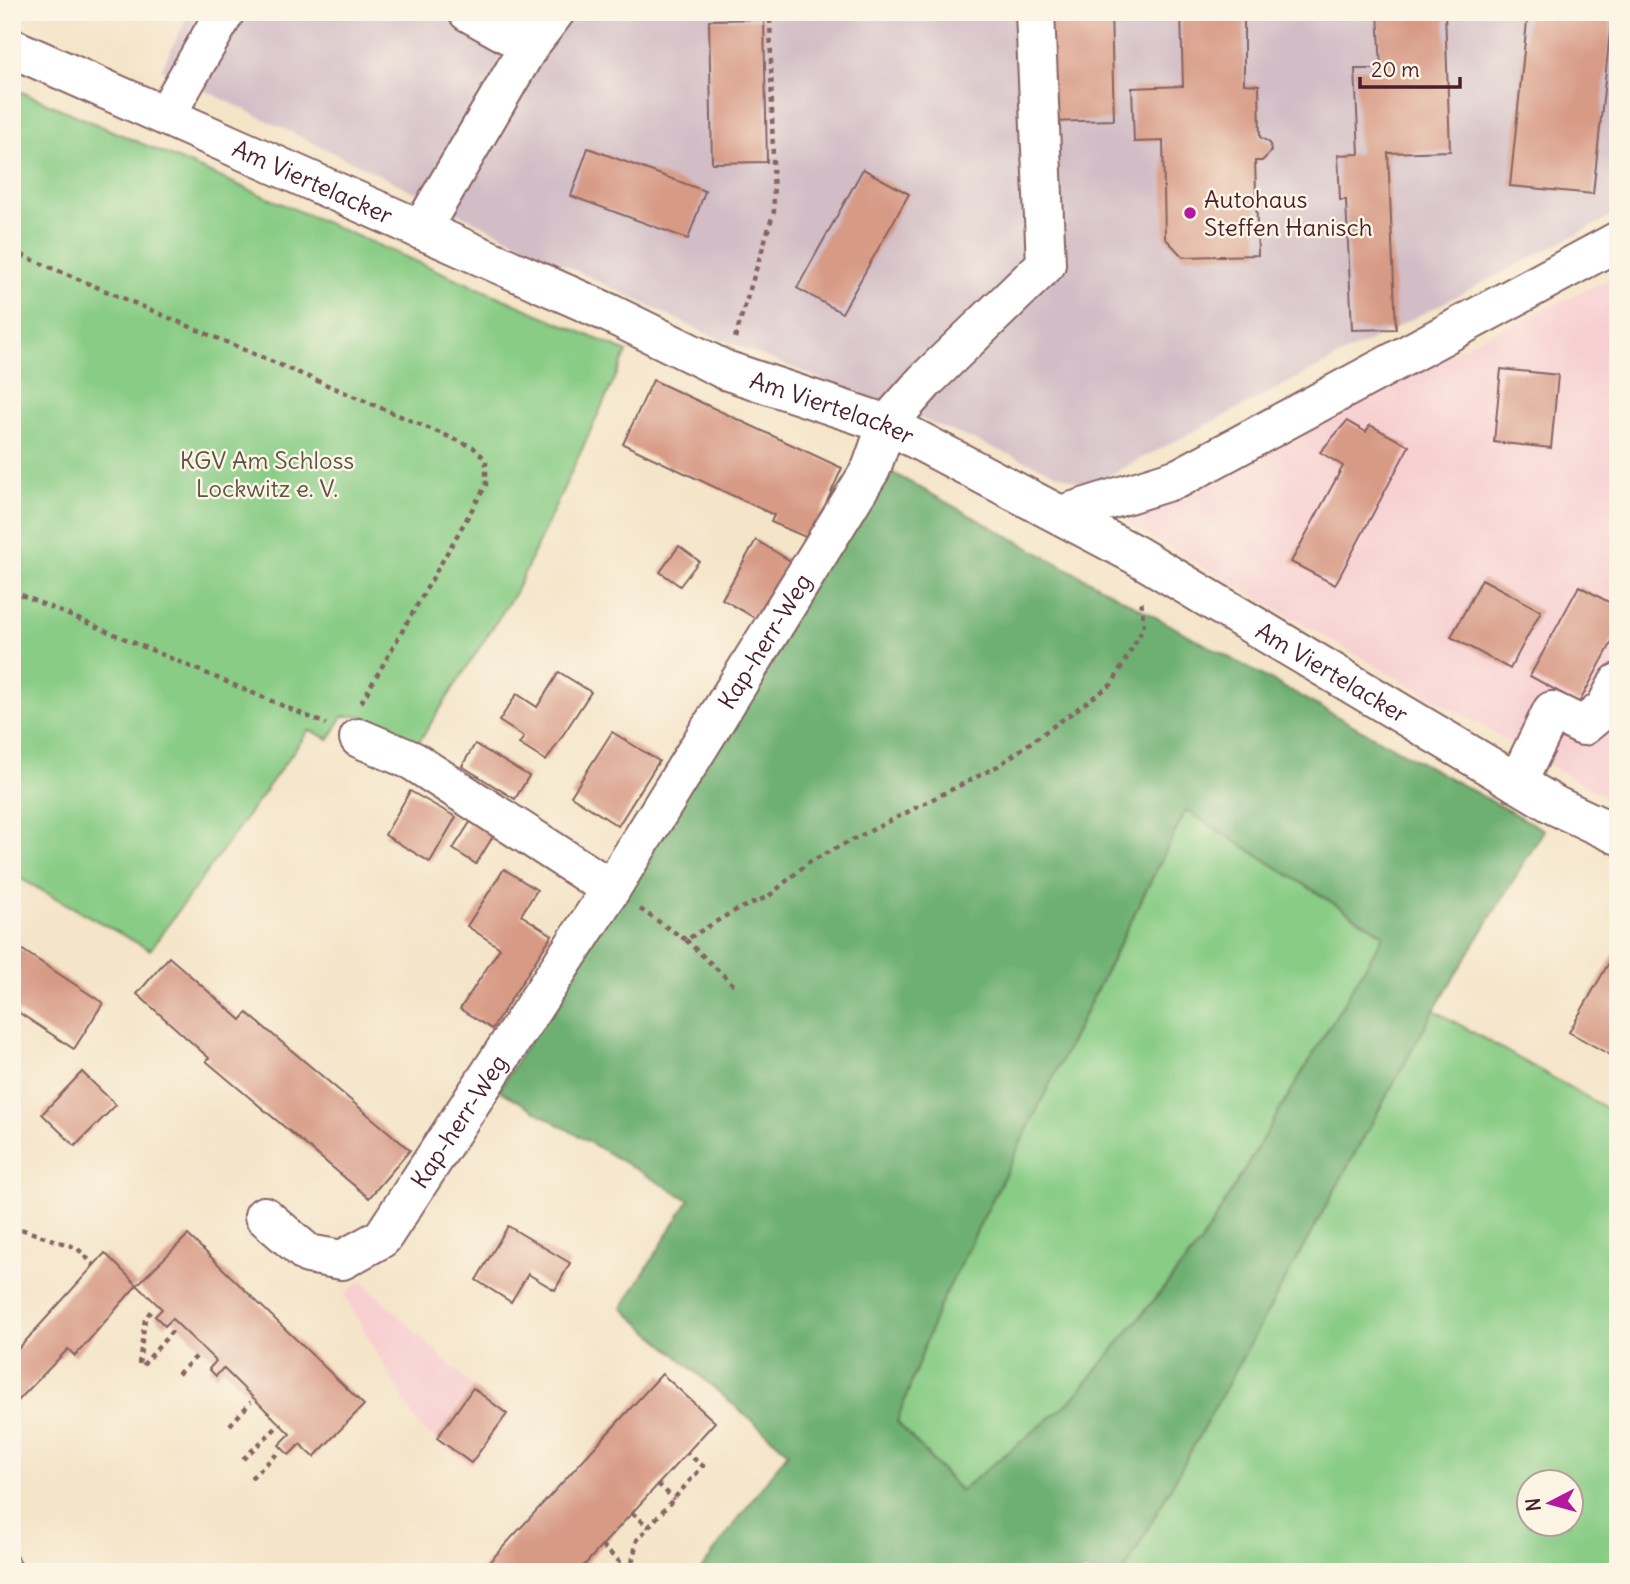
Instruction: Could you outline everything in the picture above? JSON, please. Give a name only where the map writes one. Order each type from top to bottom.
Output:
[{"type":"street","points":[[166,115],[225,12]]},
{"type":"street","points":[[468,12],[529,46]]},
{"type":"street","points":[[422,230],[529,46],[555,12]]},
{"type":"street","points":[[887,424],[925,381],[1046,264],[1035,12]]},
{"type":"street","name":"Am Viertelacker","points":[[12,48],[609,313],[725,370],[887,424],[1136,555],[1556,806],[1618,835]]},
{"type":"street","points":[[1061,515],[1179,478],[1618,241]]},
{"type":"street","name":"Kap-herr-Weg","points":[[264,1216],[308,1254],[342,1260],[382,1238],[611,889],[871,469],[887,424]]},
{"type":"street","points":[[1517,783],[1552,711],[1583,726],[1605,708],[1618,683]]},
{"type":"street","points":[[359,738],[413,761],[611,889]]},
{"type":"path","points":[[725,370],[774,211],[770,12]]},
{"type":"path","points":[[12,251],[473,447],[486,460],[486,485],[359,708],[356,717],[359,738]]},
{"type":"path","points":[[686,940],[732,912],[769,896],[809,862],[998,766],[1112,684],[1144,627],[1136,555]]},
{"type":"path","points":[[12,591],[359,738]]},
{"type":"path","points":[[611,889],[686,940],[737,988]]},
{"type":"path","points":[[12,1226],[77,1248],[94,1265]]},
{"type":"path","points":[[153,1308],[145,1319],[141,1364],[174,1329]]},
{"type":"path","points":[[177,1374],[198,1355]]},
{"type":"path","points":[[230,1425],[251,1402]]},
{"type":"path","points":[[243,1459],[277,1427]]},
{"type":"path","points":[[251,1478],[280,1451]]},
{"type":"path","points":[[631,1572],[637,1540],[703,1466],[687,1452]]},
{"type":"path","points":[[658,1484],[674,1499]]},
{"type":"path","points":[[632,1513],[649,1527]]},
{"type":"path","points":[[602,1546],[631,1572]]},
{"type":"shaded area","points":[[190,12],[1618,12],[1618,213],[1088,486],[703,332],[161,69]]},
{"type":"shaded area","points":[[1618,275],[1618,804],[1124,522],[1483,337]]},
{"type":"shaded area","points":[[361,1280],[473,1387],[510,1414],[472,1466],[420,1428],[344,1295]]},
{"type":"green space","name":"KGV Am Schloss Lockwitz e. V.","points":[[12,88],[627,352],[516,591],[415,748],[363,716],[343,716],[329,739],[309,730],[150,950],[12,874]]},
{"type":"green space","points":[[882,467],[1544,830],[1434,1010],[1124,1572],[699,1572],[788,1452],[622,1308],[689,1200],[499,1090]],"holes":[[[1186,810],[1384,935],[1200,1244],[1072,1400],[960,1491],[897,1422],[938,1309]]]},
{"type":"green space","points":[[1186,810],[1384,935],[1200,1244],[1072,1400],[961,1491],[897,1422],[938,1309]]},
{"type":"green space","points":[[1434,1010],[1618,1115],[1618,1572],[1124,1572]]},
{"type":"building","points":[[1047,12],[1111,12],[1114,120],[1050,122]]},
{"type":"building","points":[[1181,12],[1244,12],[1244,84],[1259,85],[1260,137],[1270,143],[1271,152],[1262,161],[1255,161],[1258,255],[1183,257],[1165,238],[1163,141],[1134,142],[1132,88],[1183,86]]},
{"type":"building","points":[[1378,12],[1445,12],[1450,151],[1388,153],[1396,329],[1352,330],[1346,200],[1340,200],[1338,155],[1359,154],[1355,69],[1381,69]]},
{"type":"building","points":[[1528,12],[1612,13],[1593,194],[1510,186]]},
{"type":"building","points":[[764,19],[767,162],[712,163],[709,20]]},
{"type":"building","points":[[588,148],[705,191],[688,239],[571,196]]},
{"type":"building","points":[[863,169],[909,194],[842,313],[797,288]]},
{"type":"building","points":[[1501,369],[1558,375],[1551,448],[1494,442]]},
{"type":"building","points":[[653,380],[842,468],[810,539],[771,522],[774,515],[623,444]]},
{"type":"building","points":[[1347,421],[1366,432],[1370,425],[1409,446],[1335,585],[1291,562],[1343,466],[1320,452]]},
{"type":"building","points":[[756,540],[792,562],[758,620],[722,599]]},
{"type":"building","points":[[679,546],[699,561],[680,586],[660,572]]},
{"type":"building","points":[[1482,579],[1541,611],[1510,669],[1451,637]]},
{"type":"building","points":[[1579,586],[1618,607],[1618,631],[1579,703],[1530,676]]},
{"type":"building","points":[[559,672],[591,692],[546,761],[519,744],[524,737],[499,721],[517,694],[537,707]]},
{"type":"building","points":[[612,732],[659,761],[618,826],[571,796]]},
{"type":"building","points":[[475,744],[529,776],[515,799],[462,766]]},
{"type":"building","points":[[410,791],[456,817],[430,862],[385,835]]},
{"type":"building","points":[[474,816],[497,830],[476,864],[453,849]]},
{"type":"building","points":[[504,869],[537,890],[521,915],[552,935],[492,1029],[460,1009],[500,948],[467,926]]},
{"type":"building","points":[[12,943],[103,1003],[74,1049],[12,1008]]},
{"type":"building","points":[[1618,947],[1618,1047],[1612,1056],[1569,1032]]},
{"type":"building","points":[[169,957],[241,1020],[247,1013],[410,1150],[369,1198],[206,1061],[209,1058],[137,994]]},
{"type":"building","points":[[82,1072],[116,1105],[75,1146],[42,1114]]},
{"type":"building","points":[[508,1226],[570,1263],[555,1290],[528,1274],[511,1302],[476,1280]]},
{"type":"building","points":[[188,1235],[364,1405],[314,1457],[300,1444],[289,1455],[279,1445],[290,1434],[223,1368],[216,1376],[209,1369],[216,1361],[172,1319],[165,1326],[155,1316],[162,1309],[137,1285]]},
{"type":"building","points":[[105,1253],[137,1285],[75,1356],[68,1349],[12,1407],[12,1356]]},
{"type":"building","points":[[662,1374],[715,1422],[578,1572],[480,1572]]},
{"type":"building","points":[[473,1388],[507,1414],[471,1463],[437,1438]]},
{"type":"building","points":[[12,1550],[16,1556],[27,1572],[12,1572]]},
{"type":"place","name":"Autohaus Steffen Hanisch","points":[[1190,213]]}]
